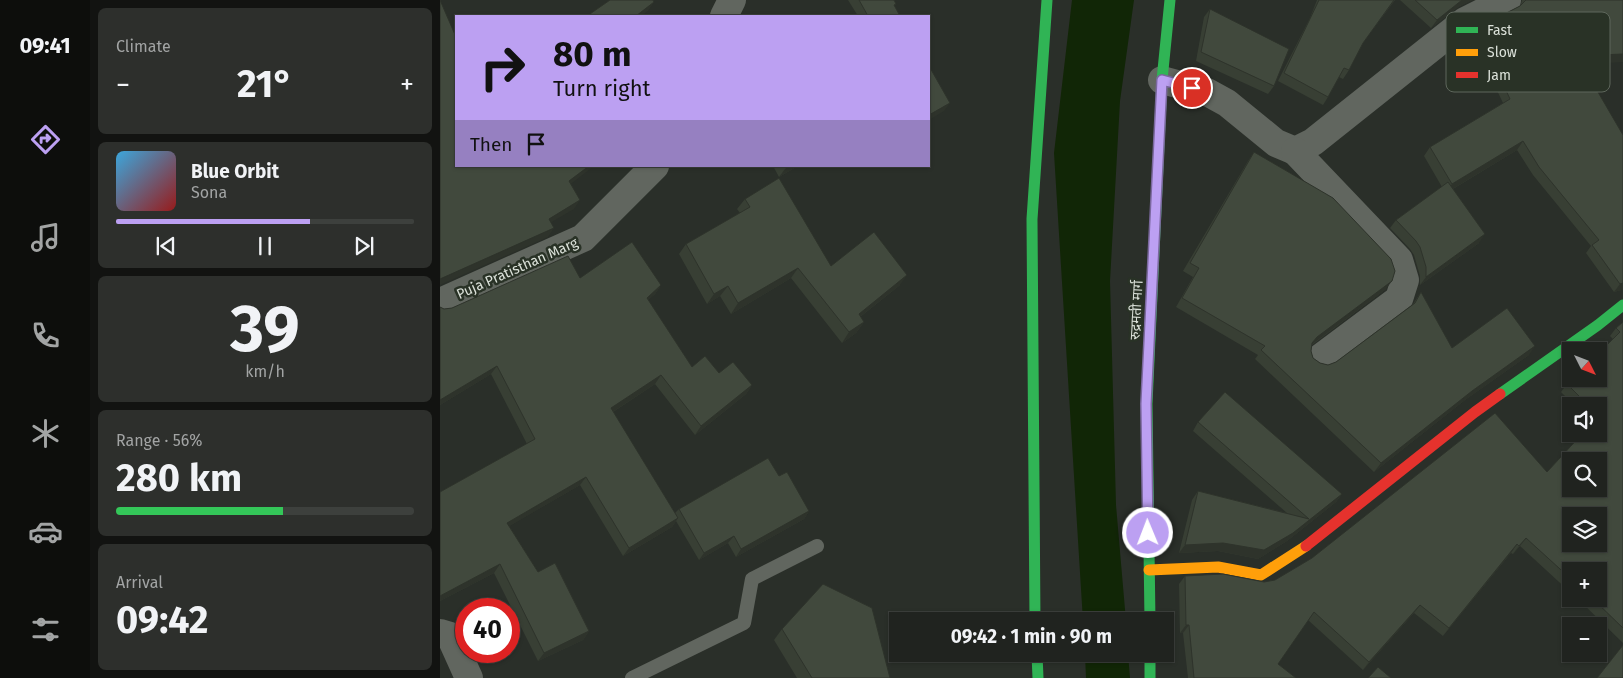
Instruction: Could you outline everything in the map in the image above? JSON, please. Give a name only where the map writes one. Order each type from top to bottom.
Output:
[{"type":"street","points":[[724,15],[732,0]]},
{"type":"street","points":[[1035,612],[1032,219],[1047,0]]},
{"type":"street","name":"रुद्रमती मार्ग","points":[[1150,612],[1146,404],[1162,80],[1170,0]]},
{"type":"street","points":[[1483,12],[1507,0]]},
{"type":"street","points":[[1295,151],[1313,142],[1446,36]]},
{"type":"street","points":[[1162,80],[1207,92],[1227,103],[1276,142],[1295,151],[1399,260],[1405,280],[1399,299],[1320,358]]},
{"type":"street","name":"Puja Pratisthan Marg","points":[[440,302],[582,238],[654,167]]},
{"type":"street","points":[[1149,570],[1218,568],[1261,574],[1296,554],[1475,412],[1598,325],[1623,305]]},
{"type":"street","points":[[440,633],[450,636],[469,678]]},
{"type":"street","points":[[1037,662],[1038,678]]},
{"type":"street","points":[[1150,662],[1150,678]]},
{"type":"lane","points":[[632,678],[744,623],[752,579],[817,546]]},
{"type":"shaded area","points":[[1072,0],[1134,0],[1120,101],[1110,281],[1116,505],[1125,612],[1082,612],[1054,153]]},
{"type":"shaded area","points":[[1085,662],[1129,662],[1130,678],[1086,678]]},
{"type":"building","points":[[440,0],[455,35],[455,167],[588,167],[569,181],[580,200],[549,219],[554,228],[440,279]]},
{"type":"building","points":[[610,0],[653,0],[654,2],[637,15],[588,15]]},
{"type":"building","points":[[859,0],[894,0],[896,4],[894,5],[899,15],[867,15]]},
{"type":"building","points":[[1319,0],[1394,0],[1363,43],[1349,70],[1344,68],[1328,97],[1284,73]]},
{"type":"building","points":[[1415,0],[1462,0],[1446,12],[1437,20]]},
{"type":"building","points":[[1526,0],[1623,0],[1623,54],[1610,55],[1610,12],[1508,12],[1520,6]]},
{"type":"building","points":[[1210,9],[1289,49],[1274,86],[1201,52]]},
{"type":"building","points":[[930,68],[950,103],[930,114]]},
{"type":"building","points":[[1507,92],[1598,92],[1623,135],[1623,283],[1620,284],[1592,245],[1599,240],[1539,167],[1523,141],[1452,184],[1430,147],[1510,99]]},
{"type":"building","points":[[1254,152],[1333,198],[1391,259],[1395,271],[1392,281],[1317,337],[1312,343],[1311,351],[1313,358],[1320,363],[1328,365],[1336,362],[1415,303],[1421,292],[1452,348],[1507,308],[1535,346],[1472,391],[1381,463],[1261,350],[1265,346],[1182,298],[1199,268],[1190,263]]},
{"type":"building","points":[[779,178],[831,266],[874,232],[907,275],[859,314],[864,322],[849,332],[798,268],[738,303],[728,286],[714,294],[686,244],[750,207],[745,199]]},
{"type":"building","points":[[1448,182],[1485,234],[1426,277],[1426,267],[1420,247],[1396,220]]},
{"type":"building","points":[[632,242],[661,285],[647,298],[692,367],[705,356],[719,373],[733,362],[752,385],[701,426],[661,375],[611,408],[678,518],[629,548],[586,477],[507,523],[538,572],[555,563],[589,631],[544,653],[520,604],[520,598],[517,598],[500,564],[440,596],[440,492],[535,439],[497,366],[440,400],[440,307],[444,309],[452,308],[568,256],[580,278]]},
{"type":"building","points":[[1623,322],[1623,628],[1601,607],[1607,607],[1607,562],[1562,562],[1562,571],[1526,538],[1519,546],[1517,544],[1449,628],[1420,605],[1369,662],[1314,612],[1278,664],[1296,678],[1194,678],[1189,625],[1186,625],[1185,576],[1223,574],[1264,582],[1275,580],[1312,558],[1495,413],[1547,472],[1562,456],[1562,497],[1607,497],[1607,452],[1565,452],[1575,442],[1607,442],[1607,397],[1580,397],[1571,388],[1608,388],[1608,344],[1620,332],[1616,328]]},
{"type":"building","points":[[1225,392],[1342,494],[1293,533],[1264,550],[1223,543],[1185,545],[1198,491],[1309,519],[1198,422]]},
{"type":"building","points":[[768,458],[779,476],[787,472],[809,511],[741,549],[734,536],[704,553],[679,509]]},
{"type":"building","points":[[823,584],[872,608],[890,678],[812,678],[782,629]]},
{"type":"building","points":[[1623,645],[1623,678],[1597,678]]},
{"type":"building","points":[[1378,667],[1391,678],[1368,678]]},
{"type":"traffic: fast","points":[[1035,612],[1032,219],[1047,0]]},
{"type":"traffic: fast","points":[[1150,612],[1147,404],[1162,80],[1170,0]]},
{"type":"traffic: fast","points":[[1500,394],[1598,325],[1623,305]]},
{"type":"traffic: fast","points":[[1037,662],[1038,678]]},
{"type":"traffic: fast","points":[[1150,662],[1150,678]]},
{"type":"traffic: slow","points":[[1149,570],[1218,567],[1261,575],[1306,546]]},
{"type":"traffic: jam","points":[[1306,546],[1500,394]]},
{"type":"route","points":[[1148,533],[1146,404],[1162,80],[1192,88]]}]
